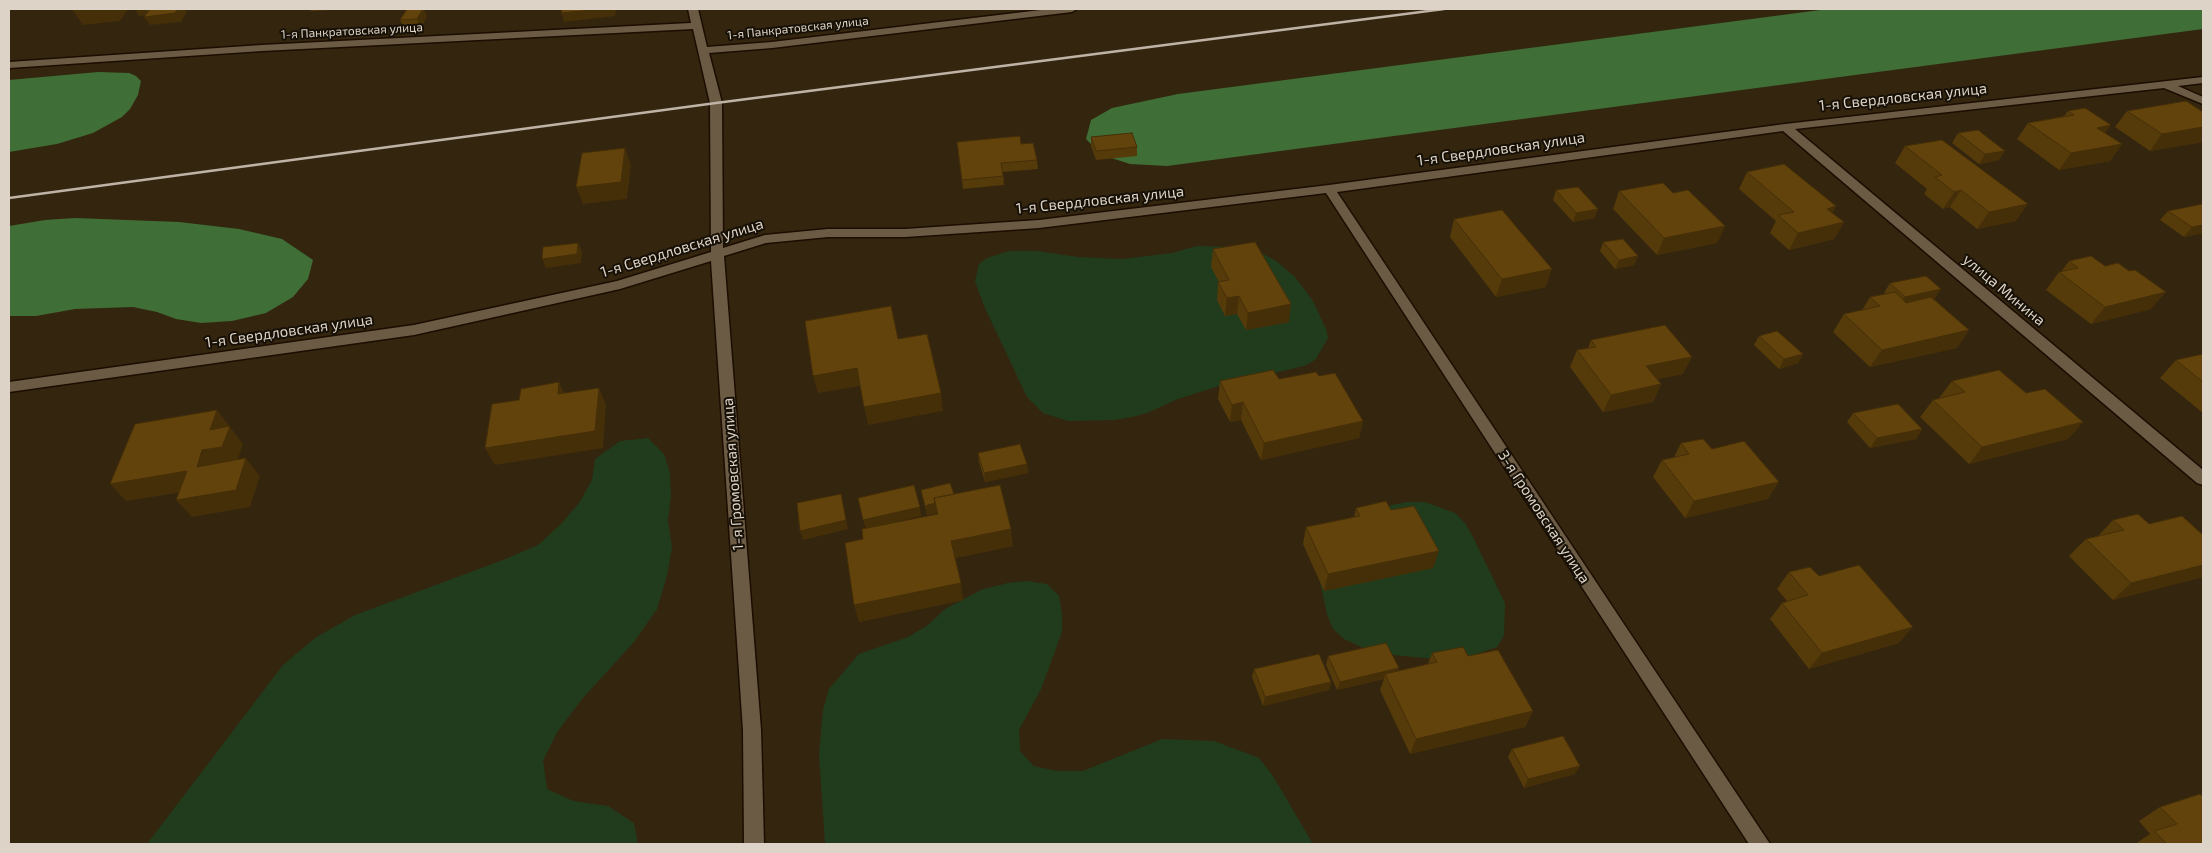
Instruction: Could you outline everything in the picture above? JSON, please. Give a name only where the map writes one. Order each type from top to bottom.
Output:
[{"type":"street","name":"1-я Громовская улица","points":[[693,9],[696,26],[705,50],[716,103],[717,254],[752,730],[754,844]]},
{"type":"street","name":"1-я Панкратовская улица","points":[[705,50],[782,44],[1072,9]]},
{"type":"street","name":"1-я Панкратовская улица","points":[[9,65],[262,48],[696,26]]},
{"type":"street","name":"1-я Свердловская улица","points":[[9,387],[414,330],[620,285],[765,238],[828,233],[905,233],[1039,224],[1329,189],[1785,127],[2203,80]]},
{"type":"street","points":[[2167,85],[2203,101]]},
{"type":"street","name":"улица Минина","points":[[1785,127],[2203,479]]},
{"type":"street","name":"3-я Громовская улица","points":[[1329,189],[1760,844]]},
{"type":"green space","points":[[1828,9],[2203,9],[2203,29],[1167,166],[1130,164],[1102,155],[1086,139],[1091,120],[1112,108],[1178,94]]},
{"type":"green space","points":[[98,72],[129,73],[141,81],[138,95],[130,109],[122,117],[93,133],[57,144],[9,152],[9,80]]},
{"type":"green space","points":[[75,218],[179,222],[239,229],[282,239],[313,260],[308,279],[293,297],[266,313],[232,321],[201,323],[176,319],[157,312],[133,307],[75,309],[36,316],[9,316],[9,226],[45,220]]},
{"type":"green space","points":[[1197,246],[1243,247],[1255,250],[1275,260],[1295,277],[1313,301],[1326,329],[1328,338],[1316,359],[1307,365],[1219,386],[1178,399],[1147,413],[1115,420],[1068,421],[1043,413],[1027,397],[984,306],[975,281],[979,264],[987,258],[1009,251],[1038,251],[1078,257],[1122,259],[1172,253]]},
{"type":"green space","points":[[648,438],[664,454],[670,473],[671,497],[668,520],[672,547],[667,576],[657,609],[634,642],[582,699],[558,731],[543,760],[547,789],[573,801],[608,806],[634,823],[638,844],[147,844],[283,665],[315,638],[355,615],[503,560],[538,545],[561,524],[579,503],[592,480],[595,459],[620,441]]},
{"type":"green space","points":[[1407,502],[1425,502],[1455,513],[1465,523],[1505,603],[1504,635],[1497,647],[1462,659],[1446,660],[1403,656],[1372,652],[1344,639],[1333,629],[1327,614],[1318,572],[1378,508]]},
{"type":"green space","points":[[1027,581],[1047,584],[1059,596],[1062,614],[1062,632],[1041,689],[1019,730],[1020,751],[1034,766],[1056,771],[1083,771],[1162,739],[1214,741],[1259,758],[1273,776],[1313,844],[825,844],[819,754],[823,710],[829,689],[859,654],[908,637],[928,625],[945,609],[983,589]]},
{"type":"building","points":[[150,9],[178,9],[175,13],[144,17]]},
{"type":"building","points":[[407,9],[423,9],[417,19],[400,20]]},
{"type":"building","points":[[562,9],[603,9],[561,13]]},
{"type":"building","points":[[2186,101],[2203,112],[2203,127],[2162,134],[2127,111]]},
{"type":"building","points":[[2085,108],[2111,125],[2097,128],[2122,144],[2071,153],[2028,123],[2074,115],[2068,111]]},
{"type":"building","points":[[1978,130],[2005,151],[1985,154],[1958,133]]},
{"type":"building","points":[[1132,133],[1137,147],[1096,151],[1091,137]]},
{"type":"building","points":[[1020,136],[1021,144],[1033,143],[1037,160],[1001,163],[1003,176],[962,180],[957,142]]},
{"type":"building","points":[[1942,140],[2028,204],[1989,212],[1961,190],[1954,192],[1935,177],[1942,175],[1905,146]]},
{"type":"building","points":[[625,148],[621,182],[576,187],[582,153]]},
{"type":"building","points":[[1784,164],[1836,206],[1827,209],[1844,222],[1798,233],[1778,215],[1794,212],[1747,172]]},
{"type":"building","points":[[1663,183],[1673,193],[1688,190],[1725,226],[1664,238],[1619,191]]},
{"type":"building","points":[[1578,187],[1598,209],[1576,213],[1556,190]]},
{"type":"building","points":[[2203,204],[2203,225],[2192,227],[2168,211]]},
{"type":"building","points":[[1502,210],[1552,269],[1502,279],[1454,219]]},
{"type":"building","points":[[1623,239],[1638,256],[1619,260],[1603,242]]},
{"type":"building","points":[[1255,242],[1291,304],[1248,313],[1239,296],[1227,298],[1218,282],[1229,280],[1213,249]]},
{"type":"building","points":[[578,243],[577,254],[542,259],[543,247]]},
{"type":"building","points":[[2091,256],[2105,266],[2118,263],[2129,271],[2135,270],[2166,292],[2105,307],[2059,272],[2078,268],[2069,261]]},
{"type":"building","points":[[1926,276],[1941,289],[1905,297],[1890,283]]},
{"type":"building","points":[[1895,292],[1906,303],[1931,297],[1969,330],[1882,350],[1844,314],[1880,306],[1870,297]]},
{"type":"building","points":[[891,306],[898,339],[927,334],[941,393],[864,407],[857,368],[813,376],[805,321]]},
{"type":"building","points":[[1665,325],[1692,357],[1646,366],[1661,384],[1611,395],[1577,350],[1596,347],[1591,340]]},
{"type":"building","points":[[1777,331],[1803,354],[1784,359],[1759,336]]},
{"type":"building","points":[[2203,354],[2203,382],[2176,360]]},
{"type":"building","points":[[1273,370],[1279,379],[1316,372],[1319,376],[1335,373],[1363,421],[1264,443],[1243,402],[1232,405],[1220,381]]},
{"type":"building","points":[[1999,370],[2026,393],[2045,389],[2083,422],[1982,447],[1933,400],[1965,392],[1952,381]]},
{"type":"building","points":[[559,382],[558,394],[599,388],[595,431],[485,448],[492,404],[519,400],[521,389]]},
{"type":"building","points":[[1898,404],[1922,429],[1877,438],[1853,413]]},
{"type":"building","points":[[217,410],[210,430],[230,426],[222,447],[202,450],[197,467],[246,458],[236,490],[176,500],[187,471],[110,484],[135,424]]},
{"type":"building","points":[[1703,439],[1712,449],[1744,441],[1779,482],[1694,501],[1662,460],[1689,454],[1681,443]]},
{"type":"building","points":[[1020,444],[1027,464],[984,473],[978,453]]},
{"type":"building","points":[[950,483],[954,494],[934,498],[935,503],[925,506],[921,490]]},
{"type":"building","points":[[914,485],[920,507],[863,520],[858,498]]},
{"type":"building","points":[[1000,485],[1011,529],[951,541],[961,583],[854,605],[845,543],[863,539],[862,529],[938,514],[934,498]]},
{"type":"building","points":[[841,494],[846,520],[800,531],[797,503]]},
{"type":"building","points":[[1386,501],[1391,510],[1414,506],[1439,551],[1328,574],[1306,527],[1360,516],[1356,508]]},
{"type":"building","points":[[2138,514],[2149,524],[2182,516],[2203,535],[2203,565],[2131,583],[2086,539],[2124,530],[2113,520]]},
{"type":"building","points":[[1859,565],[1913,627],[1822,653],[1782,603],[1808,595],[1789,572],[1810,567],[1819,576]]},
{"type":"building","points":[[1386,643],[1399,668],[1340,682],[1328,656]]},
{"type":"building","points":[[1463,647],[1468,656],[1498,650],[1533,711],[1416,739],[1385,674],[1437,662],[1432,653]]},
{"type":"building","points":[[1319,654],[1331,682],[1265,697],[1254,669]]},
{"type":"building","points":[[1563,736],[1580,766],[1528,779],[1512,749]]},
{"type":"building","points":[[2200,794],[2203,797],[2203,844],[2167,844],[2154,831],[2177,824],[2160,807]]},
{"type":"railway","points":[[9,198],[716,103],[1444,9]]}]
